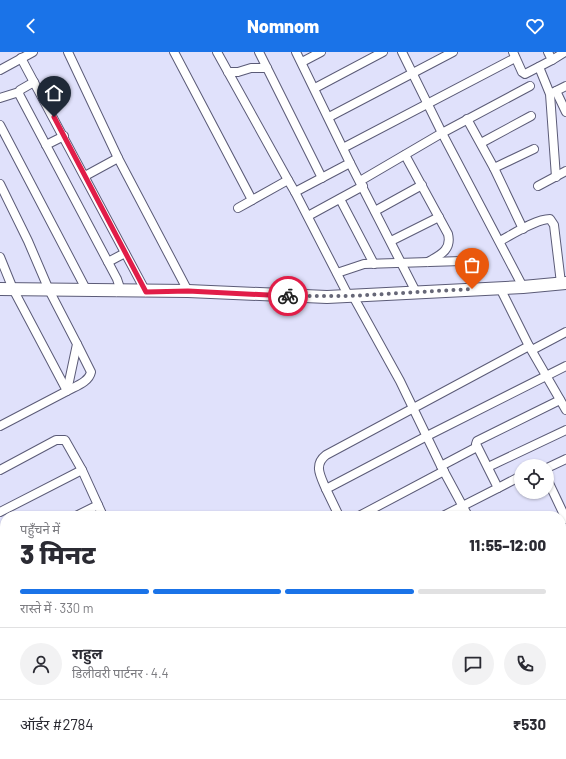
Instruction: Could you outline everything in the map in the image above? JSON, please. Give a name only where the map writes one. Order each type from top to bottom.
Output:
[{"type":"street","points":[[0,70],[33,52]]},
{"type":"street","points":[[68,52],[118,158],[188,291]]},
{"type":"street","points":[[174,52],[252,200]]},
{"type":"street","points":[[217,52],[295,192],[337,273],[414,408],[442,468],[465,511]]},
{"type":"street","points":[[259,52],[322,178]]},
{"type":"street","points":[[296,52],[315,88],[350,163],[416,292]]},
{"type":"street","points":[[302,62],[321,52]]},
{"type":"street","points":[[315,88],[383,52]]},
{"type":"street","points":[[402,52],[427,104],[523,287]]},
{"type":"street","points":[[329,118],[453,52]]},
{"type":"street","points":[[548,52],[552,60]]},
{"type":"street","points":[[343,148],[427,104],[514,55],[522,72],[525,74],[565,52]]},
{"type":"street","points":[[21,58],[146,292]]},
{"type":"street","points":[[538,67],[566,112]]},
{"type":"street","points":[[228,72],[238,72],[251,68],[267,68]]},
{"type":"street","points":[[0,98],[19,92],[34,82]]},
{"type":"street","points":[[308,216],[340,199],[405,155],[442,133],[530,86]]},
{"type":"street","points":[[553,93],[566,86]]},
{"type":"street","points":[[19,92],[108,262],[119,285],[116,292]]},
{"type":"street","points":[[553,93],[556,177]]},
{"type":"street","points":[[481,143],[532,116]]},
{"type":"street","points":[[467,119],[494,168],[523,229]]},
{"type":"street","points":[[0,125],[87,291]]},
{"type":"street","points":[[46,145],[64,136]]},
{"type":"street","points":[[494,168],[534,149]]},
{"type":"street","points":[[405,155],[448,234],[450,241],[449,247],[428,262]]},
{"type":"street","points":[[85,176],[118,158]]},
{"type":"street","points":[[295,192],[350,163]]},
{"type":"street","points":[[538,186],[566,172]]},
{"type":"street","points":[[238,208],[288,180]]},
{"type":"street","points":[[0,184],[49,290],[91,372],[90,376],[86,380],[0,426]]},
{"type":"street","points":[[375,211],[422,185]]},
{"type":"street","points":[[340,199],[374,264]]},
{"type":"street","points":[[390,241],[439,217]]},
{"type":"street","points":[[0,289],[116,292],[188,291],[278,296],[351,296],[523,287],[563,283],[553,222],[546,219],[500,241]]},
{"type":"street","points":[[108,262],[125,253]]},
{"type":"street","points":[[0,257],[13,290],[67,391]]},
{"type":"street","points":[[337,273],[356,265],[462,261]]},
{"type":"street","points":[[500,288],[531,348],[566,410]]},
{"type":"street","points":[[336,511],[326,490],[318,467],[320,459],[414,408],[531,348],[566,332]]},
{"type":"street","points":[[67,391],[77,344]]},
{"type":"street","points":[[326,490],[427,436],[566,366]]},
{"type":"street","points":[[498,488],[477,447],[477,441],[560,400]]},
{"type":"street","points":[[488,467],[566,430]]},
{"type":"street","points":[[0,470],[60,439],[65,440],[82,470],[101,511]]},
{"type":"street","points":[[368,511],[477,447]]},
{"type":"street","points":[[554,465],[566,460]]},
{"type":"street","points":[[2,511],[82,470]]},
{"type":"street","points":[[452,511],[514,480]]},
{"type":"street","points":[[554,494],[562,511]]},
{"type":"street","points":[[86,511],[98,505]]},
{"type":"way so far","points":[[288,296],[327,297],[472,289]]},
{"type":"route","points":[[54,117],[146,292],[188,291],[288,296]]}]
